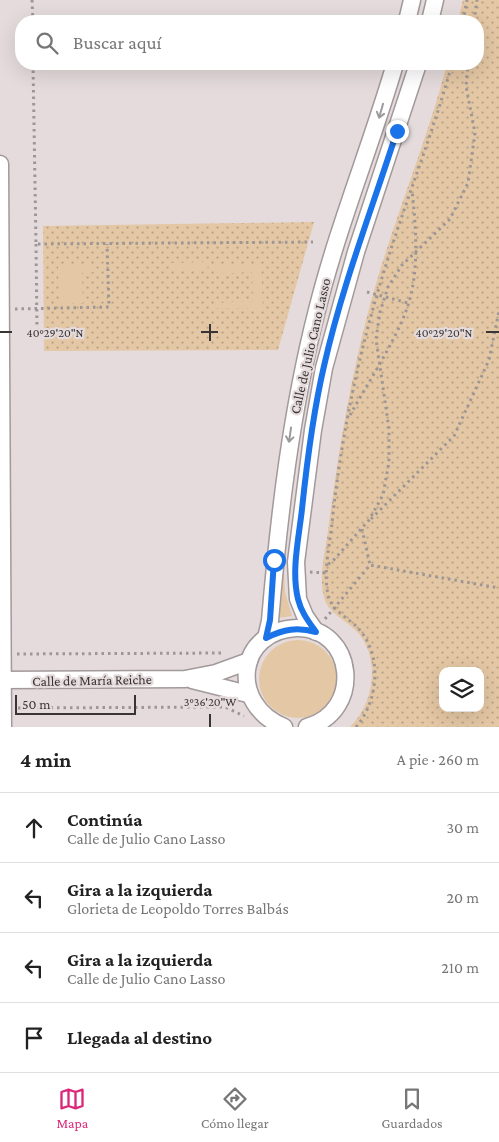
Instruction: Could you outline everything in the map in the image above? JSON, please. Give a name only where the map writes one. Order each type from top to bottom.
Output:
[{"type":"street","points":[[408,15],[412,0]]},
{"type":"street","points":[[431,15],[435,0]]},
{"type":"street","name":"Calle de Julio Cano Lasso","points":[[266,638],[291,426],[304,365],[335,246],[393,70]]},
{"type":"street","name":"Calle de Julio Cano Lasso","points":[[316,632],[305,616],[298,599],[296,572],[304,494],[322,376],[356,252],[416,70]]},
{"type":"street","points":[[0,164],[1,680],[3,727]]},
{"type":"street","points":[[274,725],[257,710],[248,694],[246,678],[249,661],[256,648],[266,638],[282,630],[299,628],[316,632],[330,641],[340,654],[346,670],[346,686],[341,702],[332,715],[313,726]]},
{"type":"street","name":"Calle de María Reiche","points":[[1,680],[185,679],[216,673],[249,661]]},
{"type":"street","name":"Calle de María Reiche","points":[[185,679],[248,694]]},
{"type":"path","points":[[32,0],[33,15]]},
{"type":"path","points":[[464,15],[467,0]]},
{"type":"path","points":[[475,15],[476,0]]},
{"type":"path","points":[[33,70],[37,331]]},
{"type":"path","points":[[450,70],[368,325],[348,418],[335,496],[328,564],[454,436],[489,360],[499,311]]},
{"type":"path","points":[[370,565],[362,529],[383,495],[389,462],[389,429],[376,339],[388,287],[402,265],[450,219],[468,183],[475,133],[466,86],[467,70]]},
{"type":"path","points":[[348,418],[379,365],[408,303],[415,270],[415,219],[412,187]]},
{"type":"path","points":[[36,244],[313,242]]},
{"type":"path","points":[[0,309],[109,307],[107,244]]},
{"type":"path","points":[[367,292],[408,303]]},
{"type":"path","points":[[316,632],[370,565]]},
{"type":"path","points":[[370,565],[499,588]]},
{"type":"path","points":[[22,654],[215,653],[229,651]]},
{"type":"path","points":[[22,708],[225,707],[244,716],[248,722]]},
{"type":"shaded area","points":[[463,0],[499,0],[499,727],[350,727],[358,718],[369,695],[372,669],[370,657],[366,645],[359,634],[332,611],[326,603],[322,586],[322,567],[345,417],[363,333],[388,244],[445,70],[484,70],[484,15],[459,15]]},
{"type":"shaded area","points":[[314,222],[278,350],[44,351],[43,226]]},
{"type":"shaded area","points":[[207,262],[208,270],[170,271],[170,263]]},
{"type":"shaded area","points":[[261,264],[263,309],[215,308],[215,303],[253,301],[252,272],[215,274],[215,266]]},
{"type":"shaded area","points":[[95,265],[95,272],[82,273],[83,303],[59,304],[58,266]]},
{"type":"shaded area","points":[[280,572],[284,573],[285,592],[292,616],[278,618]]},
{"type":"shaded area","points":[[298,640],[313,643],[330,657],[334,664],[337,679],[334,694],[320,711],[313,715],[298,718],[283,715],[266,701],[262,694],[259,679],[262,664],[276,647],[283,643]]},
{"type":"route","points":[[274,560],[270,620],[266,638],[282,630],[299,628],[316,632],[305,616],[298,599],[296,572],[313,430],[324,368],[337,315],[397,131]]}]
